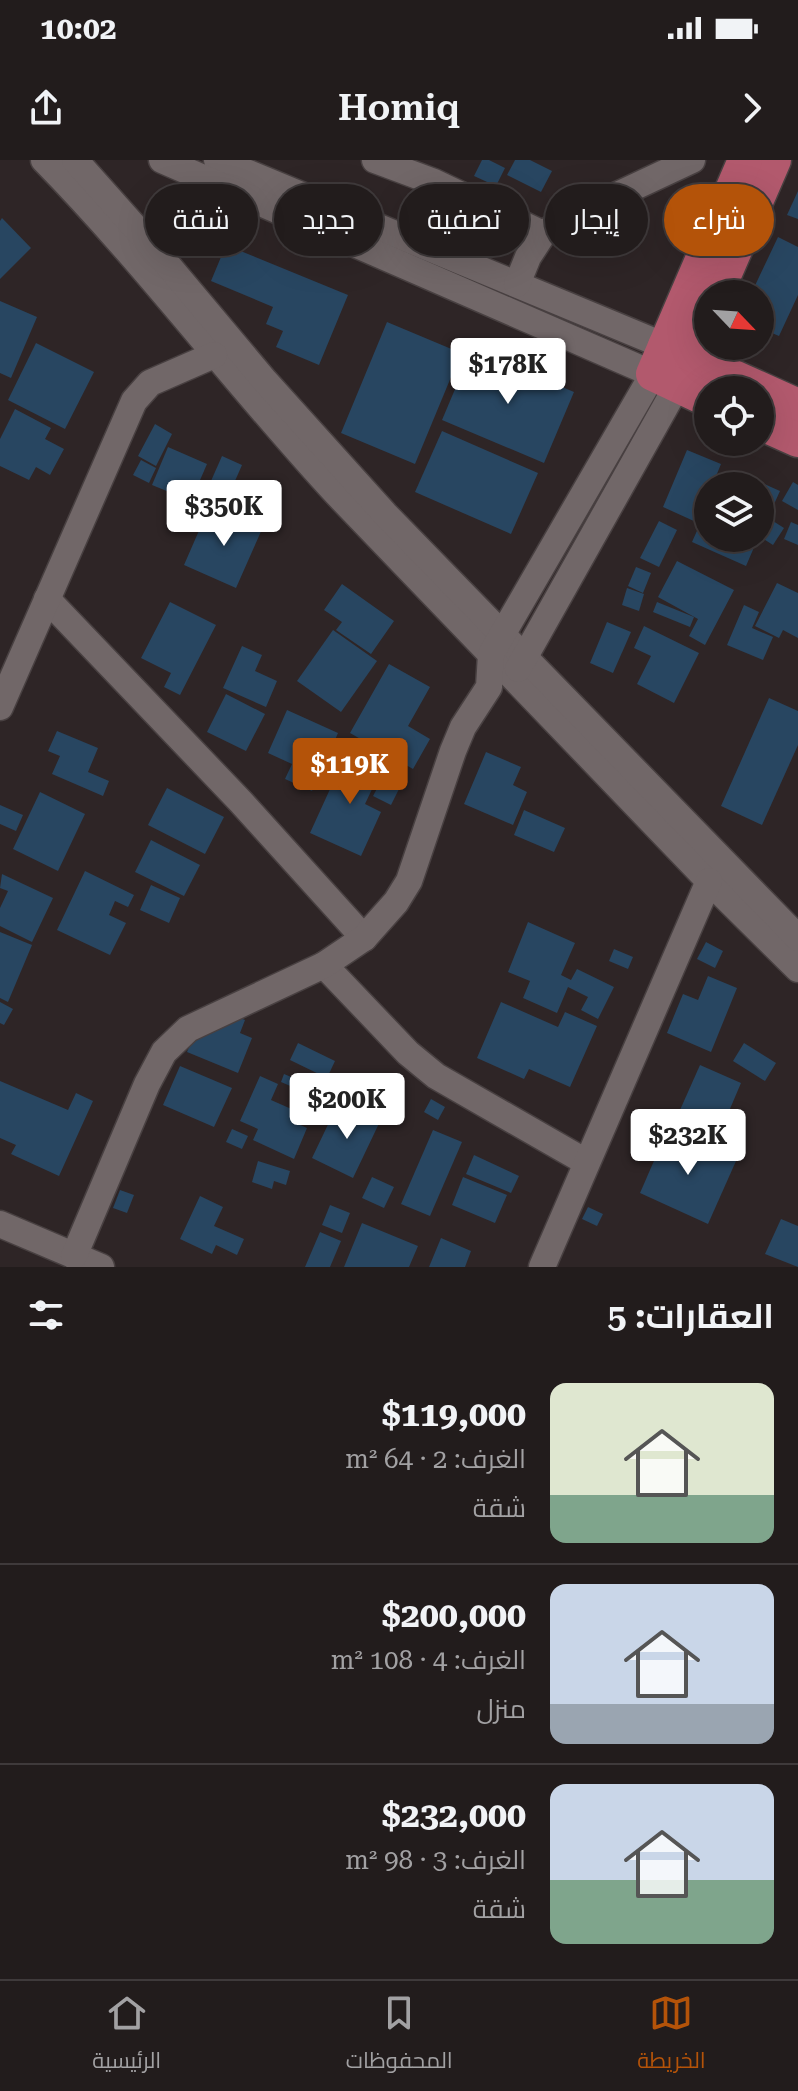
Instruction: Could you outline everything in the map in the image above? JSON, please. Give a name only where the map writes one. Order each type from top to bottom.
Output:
[{"type":"main road","points":[[671,366],[745,160]]},
{"type":"main road","points":[[722,280],[774,160]]},
{"type":"main road","points":[[671,366],[694,333]]},
{"type":"main road","points":[[671,366],[694,387]]},
{"type":"main road","points":[[671,366],[798,406]]},
{"type":"main road","points":[[774,429],[798,440]]},
{"type":"street","points":[[44,160],[326,482],[520,666],[798,938]]},
{"type":"street","points":[[75,160],[497,644]]},
{"type":"street","points":[[162,160],[671,366]]},
{"type":"street","points":[[217,160],[517,284],[671,366]]},
{"type":"street","points":[[375,160],[434,182],[543,234]]},
{"type":"street","points":[[517,284],[528,257],[543,234],[564,220],[692,160]]},
{"type":"street","points":[[0,707],[134,401],[150,383],[214,355]]},
{"type":"street","points":[[74,1256],[147,1084],[164,1052],[188,1029],[324,965],[364,938],[396,902],[409,881],[463,727],[489,687],[497,644],[671,366]]},
{"type":"street","points":[[489,687],[520,666],[671,366]]},
{"type":"street","points":[[47,599],[241,802],[364,938]]},
{"type":"street","points":[[520,666],[709,881],[798,969]]},
{"type":"street","points":[[542,1267],[709,881]]},
{"type":"street","points":[[324,965],[408,1053],[436,1076],[586,1162]]},
{"type":"street","points":[[0,1224],[101,1267]]},
{"type":"building","points":[[482,160],[505,168],[497,184],[474,176]]},
{"type":"building","points":[[515,160],[530,160],[552,171],[541,192],[507,175]]},
{"type":"building","points":[[798,191],[798,219],[787,215]]},
{"type":"building","points":[[2,218],[31,248],[0,279],[0,221]]},
{"type":"building","points":[[778,237],[798,247],[798,295],[779,336],[774,334],[774,280],[758,280],[769,256],[774,256]]},
{"type":"building","points":[[221,256],[253,256],[348,295],[319,365],[276,347],[283,331],[266,324],[273,307],[211,281]]},
{"type":"building","points":[[0,301],[37,317],[11,378],[0,373]]},
{"type":"building","points":[[387,322],[461,353],[415,464],[341,433]]},
{"type":"building","points":[[36,343],[94,372],[65,429],[8,400]]},
{"type":"building","points":[[472,349],[574,392],[544,463],[442,420]]},
{"type":"building","points":[[15,409],[51,428],[45,439],[64,449],[50,475],[36,467],[29,480],[0,466],[0,439]]},
{"type":"building","points":[[155,424],[172,434],[156,466],[138,456]]},
{"type":"building","points":[[442,431],[538,473],[511,534],[415,492]]},
{"type":"building","points":[[168,447],[207,464],[191,501],[152,485]]},
{"type":"building","points":[[687,450],[694,456],[721,464],[718,472],[694,472],[694,521],[663,507]]},
{"type":"building","points":[[222,456],[242,465],[231,490],[211,481]]},
{"type":"building","points":[[141,460],[156,468],[149,483],[133,475]]},
{"type":"building","points":[[793,482],[798,485],[798,510],[782,501]]},
{"type":"building","points":[[774,488],[780,491],[774,504]]},
{"type":"building","points":[[221,508],[263,527],[236,588],[184,565],[201,526],[211,531]]},
{"type":"building","points":[[659,521],[677,530],[659,567],[640,558]]},
{"type":"building","points":[[774,522],[784,528],[774,543]]},
{"type":"building","points":[[791,522],[798,525],[798,545],[784,539]]},
{"type":"building","points":[[714,552],[752,552],[746,566]]},
{"type":"building","points":[[677,561],[734,590],[705,645],[689,636],[698,619],[658,597]]},
{"type":"building","points":[[636,567],[651,573],[643,593],[628,586]]},
{"type":"building","points":[[777,583],[798,593],[798,638],[783,630],[779,638],[755,626]]},
{"type":"building","points":[[342,584],[394,621],[371,654],[336,630],[342,622],[324,610]]},
{"type":"building","points":[[627,588],[644,594],[639,611],[622,605]]},
{"type":"building","points":[[170,602],[216,625],[180,695],[164,687],[171,673],[141,658]]},
{"type":"building","points":[[657,602],[694,617],[690,627],[653,612]]},
{"type":"building","points":[[744,605],[759,612],[752,628],[773,637],[763,660],[727,645]]},
{"type":"building","points":[[607,622],[631,632],[613,673],[590,663]]},
{"type":"building","points":[[644,626],[699,653],[674,703],[637,684],[651,656],[634,648]]},
{"type":"building","points":[[333,630],[377,661],[341,712],[297,681]]},
{"type":"building","points":[[242,646],[262,655],[255,671],[277,681],[266,707],[223,688]]},
{"type":"building","points":[[389,664],[430,687],[408,726],[430,739],[413,769],[350,733]]},
{"type":"building","points":[[226,694],[265,714],[246,751],[207,732]]},
{"type":"building","points":[[769,698],[798,711],[798,745],[762,825],[721,806]]},
{"type":"building","points":[[287,710],[338,733],[312,791],[285,779],[292,764],[268,753]]},
{"type":"building","points":[[57,731],[98,748],[88,772],[109,781],[103,796],[52,774],[60,756],[48,751]]},
{"type":"building","points":[[486,752],[521,767],[513,785],[527,792],[513,825],[464,804]]},
{"type":"building","points":[[346,754],[383,766],[365,804],[381,812],[361,856],[310,833]]},
{"type":"building","points":[[386,772],[403,781],[391,805],[373,796]]},
{"type":"building","points":[[167,788],[224,817],[205,854],[148,825]]},
{"type":"building","points":[[40,792],[85,814],[58,871],[13,849]]},
{"type":"building","points":[[0,805],[23,815],[16,831],[0,824]]},
{"type":"building","points":[[524,810],[565,828],[554,852],[514,835]]},
{"type":"building","points":[[151,840],[200,865],[184,896],[135,872]]},
{"type":"building","points":[[85,871],[134,895],[128,907],[115,901],[109,915],[126,923],[110,955],[57,930]]},
{"type":"building","points":[[2,874],[53,898],[32,942],[0,926],[0,908],[8,891],[0,888]]},
{"type":"building","points":[[151,885],[180,898],[169,923],[140,910]]},
{"type":"building","points":[[528,922],[575,943],[561,975],[571,980],[577,969],[614,987],[598,1019],[581,1010],[588,997],[568,987],[557,1013],[523,998],[530,981],[508,972]]},
{"type":"building","points":[[0,932],[32,945],[8,1002],[0,998]]},
{"type":"building","points":[[706,942],[723,951],[715,968],[697,959]]},
{"type":"building","points":[[614,949],[633,957],[628,969],[609,961]]},
{"type":"building","points":[[708,976],[737,988],[711,1052],[667,1033],[683,994],[698,1000]]},
{"type":"building","points":[[0,1002],[13,1009],[4,1025],[0,1023]]},
{"type":"building","points":[[501,1002],[558,1027],[565,1012],[597,1026],[570,1087],[529,1069],[524,1079],[477,1058]]},
{"type":"building","points":[[207,1004],[245,1020],[240,1033],[252,1038],[238,1073],[187,1052]]},
{"type":"building","points":[[298,1043],[335,1061],[327,1078],[290,1060]]},
{"type":"building","points":[[744,1043],[776,1063],[765,1081],[733,1061]]},
{"type":"building","points":[[700,1065],[741,1083],[718,1137],[676,1119]]},
{"type":"building","points":[[180,1066],[232,1088],[214,1127],[163,1105]]},
{"type":"building","points":[[284,1074],[322,1090],[312,1115],[295,1108],[302,1091],[281,1082]]},
{"type":"building","points":[[260,1076],[278,1084],[271,1100],[296,1111],[292,1121],[307,1128],[294,1159],[253,1140],[258,1129],[240,1121]]},
{"type":"building","points":[[0,1081],[68,1110],[76,1093],[93,1101],[59,1176],[11,1154],[16,1145],[0,1138]]},
{"type":"building","points":[[431,1099],[445,1107],[438,1120],[424,1112]]},
{"type":"building","points":[[368,1105],[384,1113],[353,1178],[312,1158],[334,1112],[358,1124]]},
{"type":"building","points":[[648,1114],[665,1122],[651,1151],[634,1143]]},
{"type":"building","points":[[232,1129],[248,1136],[242,1149],[226,1142]]},
{"type":"building","points":[[433,1130],[462,1142],[430,1216],[401,1204]]},
{"type":"building","points":[[667,1131],[736,1161],[708,1224],[640,1193]]},
{"type":"building","points":[[474,1155],[519,1176],[511,1193],[466,1174]]},
{"type":"building","points":[[258,1161],[290,1171],[286,1185],[274,1181],[272,1189],[252,1182]]},
{"type":"building","points":[[372,1177],[394,1187],[384,1208],[362,1198]]},
{"type":"building","points":[[463,1177],[507,1195],[495,1223],[452,1205]]},
{"type":"building","points":[[120,1190],[134,1195],[127,1213],[113,1208]]},
{"type":"building","points":[[200,1196],[223,1207],[214,1226],[244,1239],[237,1255],[216,1245],[212,1254],[180,1239]]},
{"type":"building","points":[[330,1205],[350,1213],[342,1233],[322,1225]]},
{"type":"building","points":[[588,1207],[603,1214],[597,1226],[582,1219]]},
{"type":"building","points":[[781,1219],[798,1226],[798,1267],[765,1254]]},
{"type":"building","points":[[362,1223],[418,1246],[409,1267],[344,1267]]},
{"type":"building","points":[[320,1232],[341,1241],[330,1267],[305,1267]]},
{"type":"building","points":[[441,1238],[471,1251],[465,1267],[429,1267]]}]
